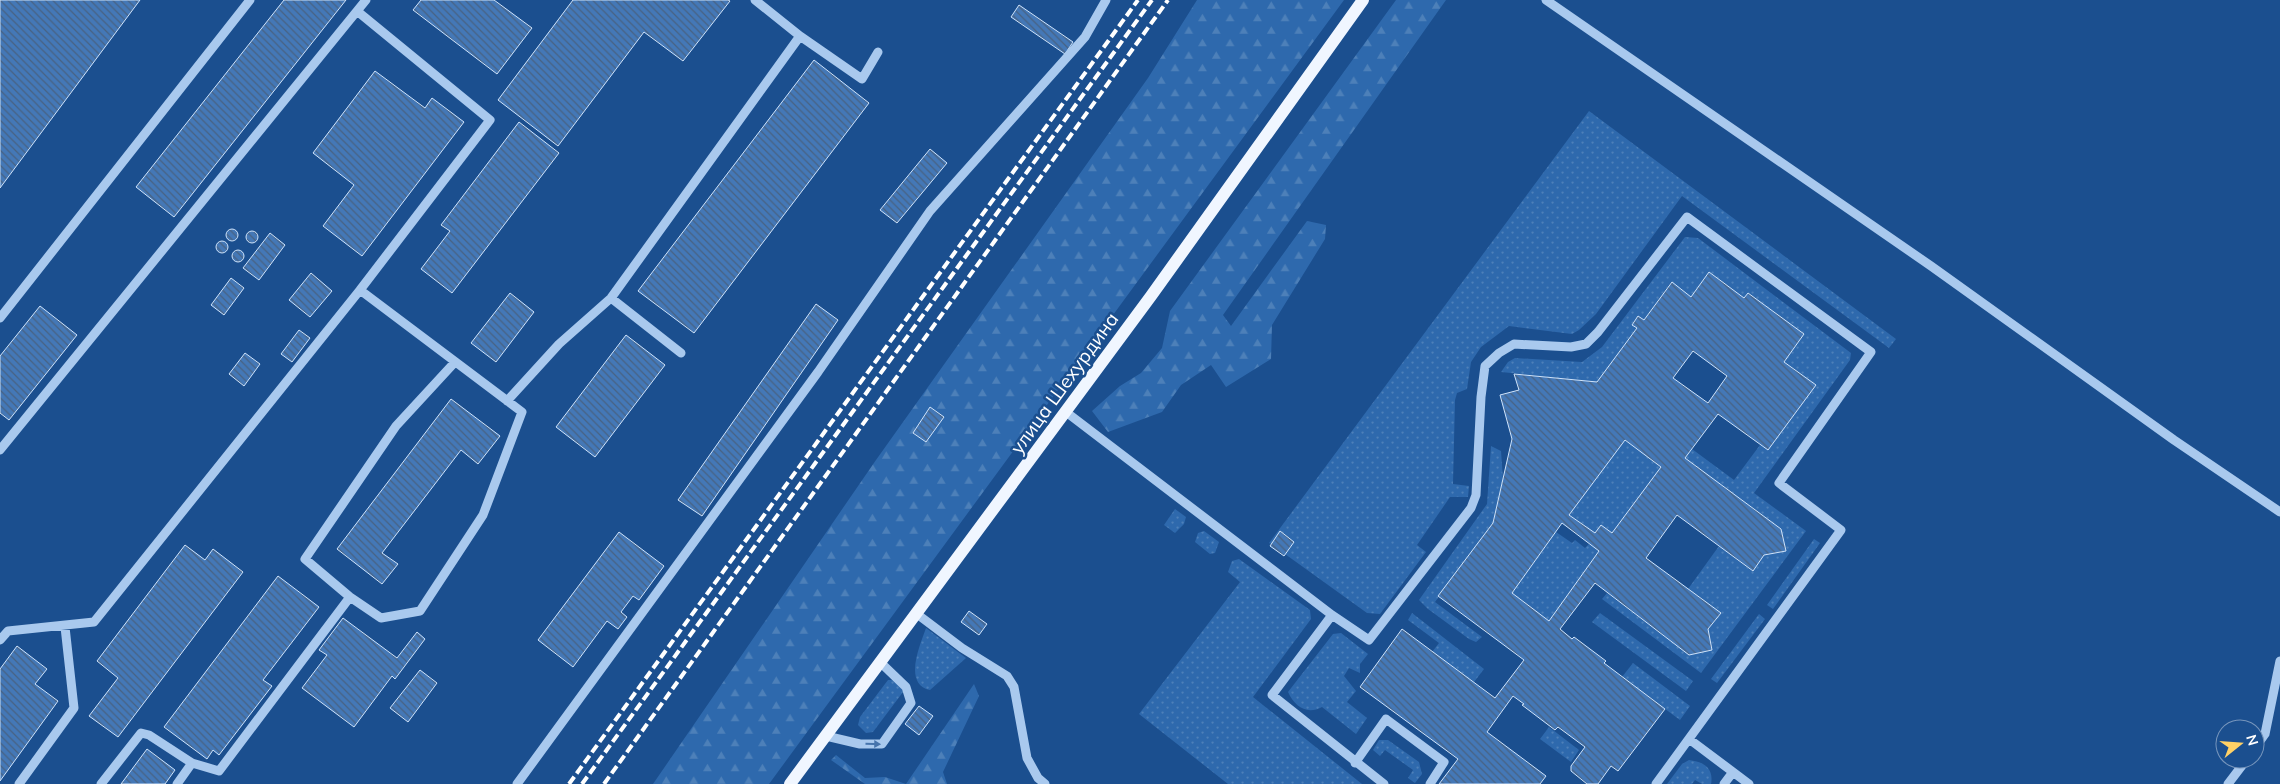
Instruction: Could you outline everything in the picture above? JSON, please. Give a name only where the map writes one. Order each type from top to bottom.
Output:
[{"type":"main road","name":"улица Шехурдина","points":[[790,784],[1066,412],[1363,0]]},
{"type":"street","points":[[0,318],[250,0]]},
{"type":"street","points":[[0,450],[366,0]]},
{"type":"street","points":[[755,0],[800,36],[862,79],[878,52]]},
{"type":"street","points":[[517,784],[818,372],[930,211],[1085,37],[1106,0]]},
{"type":"street","points":[[1546,0],[1931,266],[2174,440],[2280,512]]},
{"type":"street","points":[[0,640],[8,631],[94,622],[360,290],[490,120],[357,11]]},
{"type":"street","points":[[507,401],[559,344],[611,298],[800,36]]},
{"type":"street","points":[[1066,412],[1332,615],[1368,640],[1471,508],[1477,488],[1480,397],[1485,366],[1499,353],[1514,344],[1571,347],[1586,344],[1598,332],[1687,217],[1871,352],[1779,483],[1841,530],[1656,784]]},
{"type":"street","points":[[360,290],[456,362],[522,412],[483,515],[420,611],[381,618],[350,597],[305,559],[396,426],[456,362]]},
{"type":"street","points":[[611,298],[681,353]]},
{"type":"street","points":[[101,784],[141,733],[149,735],[192,763],[218,771],[350,597]]},
{"type":"street","points":[[917,614],[962,648],[1007,676],[1014,687],[1027,758],[1038,778],[1045,784]]},
{"type":"street","points":[[1332,615],[1272,695],[1384,784]]},
{"type":"street","points":[[19,784],[74,708],[64,626]]},
{"type":"street","points":[[2265,734],[2280,662]]},
{"type":"street","points":[[826,736],[860,744],[882,744],[911,703],[906,687],[881,663]]},
{"type":"street","points":[[1355,762],[1386,719],[1444,762],[1430,784]]},
{"type":"street","points":[[1689,738],[1749,784]]},
{"type":"street","points":[[177,784],[192,763]]},
{"type":"street","points":[[2228,784],[2239,769]]},
{"type":"street","points":[[1724,784],[1733,772]]},
{"type":"green space","points":[[1197,0],[1344,0],[769,784],[653,784],[876,460],[1148,78]]},
{"type":"green space","points":[[1396,0],[1446,0],[1223,315],[1231,326],[1307,221],[1326,225],[1325,239],[1272,325],[1271,359],[1226,387],[1211,365],[1181,385],[1162,412],[1108,432],[1092,411],[1120,386],[1141,373],[1162,348],[1170,311]]},
{"type":"green space","points":[[1589,111],[1896,339],[1889,348],[1682,196],[1596,314],[1579,330],[1572,334],[1509,326],[1481,347],[1471,362],[1467,389],[1457,393],[1455,400],[1453,484],[1469,486],[1468,497],[1450,497],[1417,545],[1426,552],[1380,614],[1367,613],[1285,554],[1294,542],[1281,532],[1271,544],[1269,543]]},
{"type":"green space","points":[[1685,237],[1698,238],[1851,353],[1850,360],[1754,493],[1806,531],[1701,673],[1602,599],[1607,593],[1689,655],[1712,650],[1708,629],[1721,613],[1688,589],[1719,546],[1752,571],[1764,555],[1785,551],[1781,529],[1685,458],[1692,449],[1734,480],[1760,445],[1768,450],[1816,385],[1784,362],[1804,334],[1748,293],[1744,298],[1709,272],[1691,297],[1671,282],[1644,320],[1638,316],[1632,324],[1637,328],[1597,382],[1501,372],[1508,362],[1515,358],[1582,362],[1602,347]]},
{"type":"green space","points":[[1625,440],[1661,467],[1612,533],[1601,525],[1595,533],[1569,515]]},
{"type":"green space","points":[[1491,446],[1501,451],[1503,479],[1493,523],[1435,602],[1482,637],[1476,642],[1428,609],[1419,600],[1487,504]]},
{"type":"green space","points":[[1175,509],[1186,517],[1184,524],[1175,533],[1164,525]]},
{"type":"green space","points":[[1204,531],[1219,542],[1215,553],[1210,554],[1195,542],[1198,533]]},
{"type":"green space","points":[[1556,532],[1572,543],[1575,540],[1585,548],[1589,544],[1599,551],[1549,621],[1512,593]]},
{"type":"green space","points":[[1814,539],[1820,543],[1773,609],[1767,605]]},
{"type":"green space","points":[[1239,559],[1310,610],[1311,619],[1253,697],[1362,784],[1228,784],[1139,714],[1240,582],[1228,572],[1232,561]]},
{"type":"green space","points":[[1412,613],[1484,669],[1474,682],[1432,652],[1439,643],[1408,620]]},
{"type":"green space","points":[[1600,613],[1693,681],[1686,691],[1592,622]]},
{"type":"green space","points":[[1759,614],[1765,619],[1717,683],[1711,679]]},
{"type":"green space","points":[[926,628],[966,658],[930,690],[922,686],[917,680],[915,672],[918,653]]},
{"type":"green space","points":[[1341,633],[1368,654],[1360,664],[1360,673],[1349,668],[1344,676],[1356,691],[1347,702],[1367,718],[1356,734],[1322,707],[1311,710],[1302,708],[1294,702],[1288,692],[1333,634]]},
{"type":"green space","points":[[1633,663],[1690,706],[1680,720],[1622,677]]},
{"type":"green space","points":[[888,680],[901,685],[903,692],[873,732],[866,733],[858,725],[860,717]]},
{"type":"green space","points":[[974,684],[979,696],[943,772],[947,784],[906,784]]},
{"type":"green space","points":[[1549,727],[1579,750],[1571,762],[1540,739]]},
{"type":"green space","points":[[1379,740],[1388,740],[1419,762],[1422,774],[1415,783],[1408,778],[1413,770],[1385,750],[1380,756],[1373,750]]},
{"type":"green space","points":[[836,755],[865,778],[885,777],[906,784],[865,784],[831,760]]},
{"type":"green space","points":[[1689,760],[1699,762],[1707,767],[1712,778],[1711,784],[1702,784],[1695,780],[1692,784],[1667,784],[1682,764]]},
{"type":"building","points":[[0,0],[140,0],[0,188]]},
{"type":"building","points":[[284,0],[346,0],[174,217],[136,187]]},
{"type":"building","points":[[421,0],[494,0],[532,28],[497,74],[413,10]]},
{"type":"building","points":[[573,0],[730,1],[683,61],[644,32],[558,146],[498,100]]},
{"type":"building","points":[[1019,5],[1073,42],[1065,54],[1011,17]]},
{"type":"building","points":[[814,60],[869,103],[694,333],[638,291]]},
{"type":"building","points":[[375,71],[425,108],[432,98],[464,122],[362,256],[323,226],[354,185],[313,153]]},
{"type":"building","points":[[519,122],[559,153],[452,293],[421,269],[450,231],[441,225]]},
{"type":"building","points":[[930,149],[947,163],[897,223],[880,210]]},
{"type":"building","points":[[232,229],[238,235],[232,241],[226,235]]},
{"type":"building","points":[[252,231],[258,237],[252,243],[246,237]]},
{"type":"building","points":[[270,233],[285,245],[259,280],[243,268]]},
{"type":"building","points":[[222,241],[228,247],[222,253],[216,247]]},
{"type":"building","points":[[238,250],[244,256],[238,262],[232,256]]},
{"type":"building","points":[[1709,272],[1744,298],[1748,293],[1804,334],[1784,362],[1816,385],[1768,450],[1718,414],[1685,458],[1781,529],[1786,551],[1764,555],[1753,571],[1677,515],[1646,558],[1721,613],[1708,629],[1712,650],[1689,655],[1595,583],[1560,629],[1606,661],[1604,663],[1665,709],[1618,771],[1611,766],[1598,784],[1587,784],[1571,771],[1571,766],[1585,747],[1558,727],[1555,730],[1513,696],[1487,732],[1546,776],[1540,784],[1439,784],[1458,759],[1360,687],[1402,629],[1495,698],[1524,660],[1438,596],[1493,523],[1512,439],[1500,395],[1519,390],[1514,374],[1597,382],[1637,328],[1632,325],[1638,316],[1644,320],[1672,282],[1691,297]],"holes":[[[1693,351],[1727,376],[1708,403],[1673,378]],[[1625,440],[1661,467],[1612,533],[1601,525],[1595,533],[1569,515]],[[1562,523],[1599,551],[1549,621],[1512,593]]]},
{"type":"building","points":[[311,273],[332,291],[310,317],[289,300]]},
{"type":"building","points":[[231,278],[244,288],[224,315],[211,305]]},
{"type":"building","points":[[510,293],[534,312],[496,362],[471,343]]},
{"type":"building","points":[[816,304],[838,320],[702,516],[678,500]]},
{"type":"building","points":[[40,306],[77,335],[9,420],[0,413],[0,356]]},
{"type":"building","points":[[299,330],[310,338],[292,362],[281,354]]},
{"type":"building","points":[[626,335],[665,365],[595,457],[556,427]]},
{"type":"building","points":[[245,353],[260,364],[244,386],[229,374]]},
{"type":"building","points":[[451,399],[500,436],[478,464],[461,450],[382,553],[398,564],[382,584],[337,549]]},
{"type":"building","points":[[930,407],[944,417],[926,442],[913,433]]},
{"type":"building","points":[[1280,531],[1294,542],[1284,556],[1270,546]]},
{"type":"building","points":[[619,532],[664,566],[639,600],[633,596],[621,612],[627,617],[618,629],[607,621],[573,667],[538,640]]},
{"type":"building","points":[[185,545],[205,560],[213,549],[243,572],[118,737],[89,716],[118,678],[97,661]]},
{"type":"building","points":[[278,576],[319,607],[263,680],[272,686],[219,755],[213,750],[207,759],[164,727]]},
{"type":"building","points":[[969,611],[987,624],[979,635],[961,622]]},
{"type":"building","points":[[343,618],[397,658],[417,632],[425,639],[395,679],[392,676],[354,727],[302,688],[327,655],[319,650]]},
{"type":"building","points":[[17,646],[47,669],[35,684],[58,701],[0,781],[0,669]]},
{"type":"building","points":[[420,670],[437,683],[408,722],[390,708]]},
{"type":"building","points":[[919,706],[933,716],[919,735],[905,724]]},
{"type":"building","points":[[147,749],[175,770],[165,784],[121,784]]},
{"type":"railway","points":[[569,784],[1138,0]]},
{"type":"railway","points":[[582,784],[1152,0]]},
{"type":"railway","points":[[604,784],[1168,0]]}]
